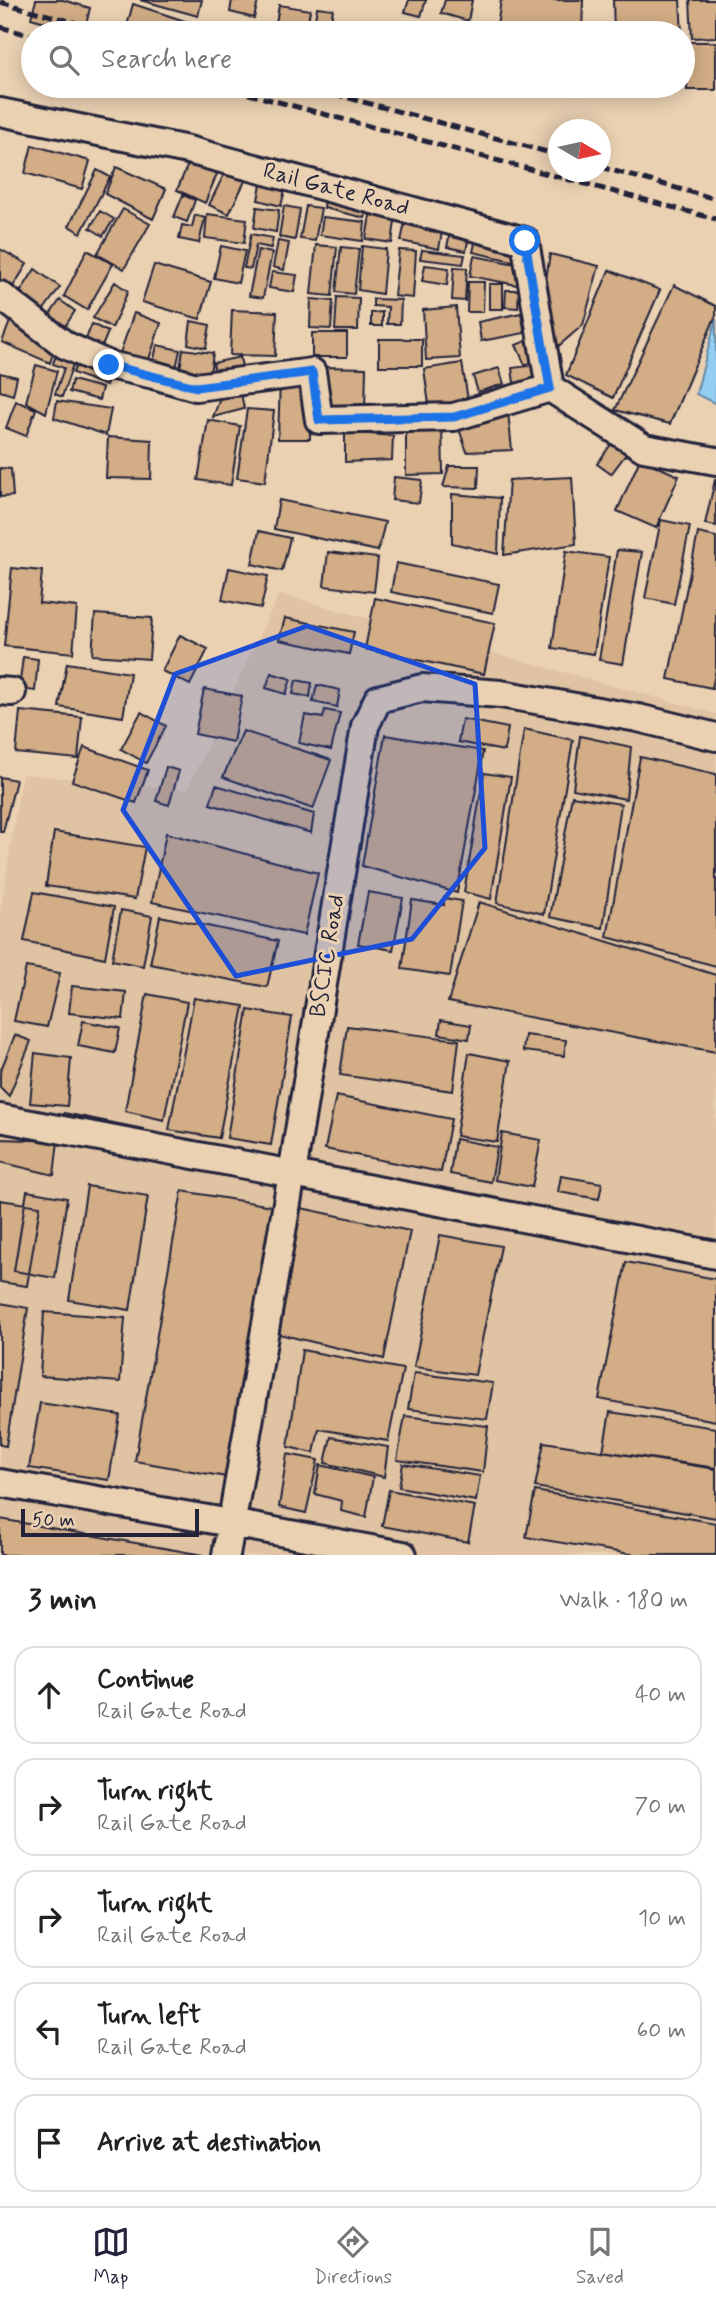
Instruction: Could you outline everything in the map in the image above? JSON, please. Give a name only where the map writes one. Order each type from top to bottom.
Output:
[{"type":"street","name":"Rail Gate Road","points":[[0,113],[188,150],[525,241],[550,388]]},
{"type":"street","points":[[0,295],[65,345],[109,365],[196,387],[312,372],[319,420],[454,417],[550,388],[645,448],[716,461]]},
{"type":"street","name":"BSCIC Road","points":[[226,1555],[365,726],[378,699],[422,688],[501,694],[638,718],[716,737]]},
{"type":"street","points":[[0,1118],[716,1255]]},
{"type":"street","points":[[0,1483],[403,1555]]},
{"type":"highlighted area","points":[[307,626],[475,684],[485,848],[412,939],[236,976],[123,810],[175,674]]},
{"type":"shaded area","points":[[279,594],[716,714],[716,1555],[0,1555],[0,914],[22,774],[187,790]]},
{"type":"water","points":[[716,319],[716,404],[696,394]]},
{"type":"building","points":[[36,0],[63,0],[90,8],[87,21],[42,21],[31,18]]},
{"type":"building","points":[[140,0],[202,0],[198,16]]},
{"type":"building","points":[[232,0],[258,1],[254,18],[230,12]]},
{"type":"building","points":[[409,0],[426,0],[421,16],[405,12]]},
{"type":"building","points":[[445,0],[472,0],[468,21],[441,13]]},
{"type":"building","points":[[501,0],[583,0],[582,21],[498,21]]},
{"type":"building","points":[[613,0],[680,0],[681,21],[614,21]]},
{"type":"building","points":[[690,0],[716,0],[716,37],[695,38],[695,21],[691,21]]},
{"type":"building","points":[[133,4],[185,21],[128,21]]},
{"type":"building","points":[[279,5],[310,10],[308,21],[276,21]]},
{"type":"building","points":[[317,7],[333,9],[331,21],[315,21]]},
{"type":"building","points":[[695,42],[716,42],[716,90],[695,90]]},
{"type":"building","points":[[32,145],[90,161],[82,189],[25,173]]},
{"type":"building","points":[[191,157],[219,169],[205,203],[177,190]]},
{"type":"building","points":[[116,167],[166,189],[153,219],[105,194]]},
{"type":"building","points":[[97,170],[110,177],[81,233],[69,226]]},
{"type":"building","points":[[226,170],[246,179],[229,214],[209,205]]},
{"type":"building","points":[[261,184],[285,190],[281,206],[258,200]]},
{"type":"building","points":[[183,195],[195,200],[187,222],[174,217]]},
{"type":"building","points":[[325,196],[368,207],[365,218],[324,208]]},
{"type":"building","points":[[284,206],[300,209],[295,240],[279,237]]},
{"type":"building","points":[[306,206],[321,208],[315,241],[300,239]]},
{"type":"building","points":[[257,207],[279,210],[276,232],[254,228]]},
{"type":"building","points":[[123,209],[150,224],[124,269],[97,254]]},
{"type":"building","points":[[371,210],[396,214],[392,243],[366,239]]},
{"type":"building","points":[[100,211],[114,219],[103,236],[90,228]]},
{"type":"building","points":[[207,214],[247,219],[244,243],[205,238]]},
{"type":"building","points":[[195,215],[205,218],[199,243],[179,239],[182,225],[192,227]]},
{"type":"building","points":[[323,217],[365,222],[363,241],[320,235]]},
{"type":"building","points":[[406,218],[443,225],[439,249],[401,241]]},
{"type":"building","points":[[451,228],[470,232],[466,251],[447,247]]},
{"type":"building","points":[[251,234],[273,238],[271,248],[256,245],[251,269],[244,268]]},
{"type":"building","points":[[477,234],[521,245],[517,262],[473,252]]},
{"type":"building","points":[[278,241],[289,243],[284,270],[273,267]]},
{"type":"building","points":[[316,245],[337,247],[332,296],[311,294]]},
{"type":"building","points":[[221,246],[245,251],[238,283],[214,278]]},
{"type":"building","points":[[362,246],[386,249],[382,294],[358,290]]},
{"type":"building","points":[[341,247],[359,249],[354,294],[336,292]]},
{"type":"building","points":[[0,249],[27,264],[8,295],[0,289]]},
{"type":"building","points":[[87,250],[113,264],[87,310],[64,296]]},
{"type":"building","points":[[258,250],[272,253],[263,298],[249,296]]},
{"type":"building","points":[[399,250],[416,251],[413,298],[394,296]]},
{"type":"building","points":[[422,250],[465,255],[463,264],[420,259]]},
{"type":"building","points":[[550,254],[599,266],[583,325],[555,349],[544,292]]},
{"type":"building","points":[[474,256],[521,265],[517,285],[470,276]]},
{"type":"building","points":[[154,265],[211,282],[200,319],[142,302]]},
{"type":"building","points":[[425,265],[449,268],[447,285],[422,281]]},
{"type":"building","points":[[454,267],[467,268],[465,301],[452,300]]},
{"type":"building","points":[[35,269],[60,287],[40,315],[16,299]]},
{"type":"building","points":[[609,270],[660,290],[613,398],[566,375]]},
{"type":"building","points":[[272,272],[297,275],[294,292],[269,288]]},
{"type":"building","points":[[115,282],[128,291],[112,328],[93,318]]},
{"type":"building","points":[[468,282],[484,282],[483,312],[467,312]]},
{"type":"building","points":[[489,284],[503,284],[503,309],[489,309]]},
{"type":"building","points":[[674,285],[716,306],[716,315],[670,424],[615,410]]},
{"type":"building","points":[[506,290],[519,290],[518,308],[505,307]]},
{"type":"building","points":[[337,297],[359,298],[358,330],[335,330]]},
{"type":"building","points":[[311,299],[333,301],[331,329],[310,328]]},
{"type":"building","points":[[373,299],[401,300],[400,324],[387,324],[388,307],[373,306]]},
{"type":"building","points":[[60,300],[75,311],[62,331],[47,319]]},
{"type":"building","points":[[456,307],[460,358],[426,360],[423,310]]},
{"type":"building","points":[[232,310],[277,312],[275,356],[230,355]]},
{"type":"building","points":[[382,312],[382,326],[371,326],[371,313]]},
{"type":"building","points":[[134,313],[161,323],[147,365],[119,356]]},
{"type":"building","points":[[521,313],[525,333],[481,341],[478,322]]},
{"type":"building","points":[[13,314],[56,344],[50,363],[2,342]]},
{"type":"building","points":[[191,321],[210,325],[206,348],[188,344]]},
{"type":"building","points":[[92,324],[108,332],[99,354],[83,346]]},
{"type":"building","points":[[312,333],[347,333],[347,357],[312,357]]},
{"type":"building","points":[[379,339],[422,339],[422,366],[379,366]]},
{"type":"building","points":[[531,339],[540,359],[525,365],[516,345]]},
{"type":"building","points":[[157,345],[180,350],[175,373],[152,368]]},
{"type":"building","points":[[59,346],[76,355],[62,397],[55,394],[64,368],[53,364]]},
{"type":"building","points":[[183,349],[213,353],[209,381],[179,376]]},
{"type":"building","points":[[240,357],[244,376],[217,381],[213,363]]},
{"type":"building","points":[[79,358],[112,370],[106,386],[73,373]]},
{"type":"building","points":[[462,363],[469,406],[430,412],[424,369]]},
{"type":"building","points":[[36,365],[57,371],[46,413],[26,402]]},
{"type":"building","points":[[537,365],[539,380],[514,383],[512,368]]},
{"type":"building","points":[[321,367],[366,368],[365,410],[319,408]]},
{"type":"building","points":[[499,368],[504,384],[478,392],[473,376]]},
{"type":"building","points":[[0,373],[17,377],[13,395],[0,391]]},
{"type":"building","points":[[309,378],[310,439],[278,439],[280,380]]},
{"type":"building","points":[[72,380],[102,388],[99,400],[69,392]]},
{"type":"building","points":[[240,387],[244,409],[213,417],[224,388]]},
{"type":"building","points":[[16,401],[36,409],[26,436],[6,428]]},
{"type":"building","points":[[57,401],[111,409],[106,435],[54,418]]},
{"type":"building","points":[[247,409],[274,411],[265,482],[237,478]]},
{"type":"building","points":[[508,412],[512,450],[467,452],[457,423]]},
{"type":"building","points":[[208,420],[240,426],[231,485],[198,480]]},
{"type":"building","points":[[406,424],[442,424],[443,474],[406,475]]},
{"type":"building","points":[[345,432],[393,436],[392,460],[345,462]]},
{"type":"building","points":[[108,437],[152,440],[151,479],[106,478]]},
{"type":"building","points":[[614,440],[629,450],[611,474],[597,464]]},
{"type":"building","points":[[640,459],[679,476],[656,528],[617,511]]},
{"type":"building","points":[[449,466],[479,466],[478,488],[443,487]]},
{"type":"building","points":[[0,468],[11,469],[13,496],[0,497]]},
{"type":"building","points":[[394,477],[422,480],[419,503],[392,500]]},
{"type":"building","points":[[572,477],[576,544],[504,555],[509,480]]},
{"type":"building","points":[[716,480],[716,526],[705,524]]},
{"type":"building","points":[[452,494],[500,498],[498,554],[452,543]]},
{"type":"building","points":[[279,500],[385,522],[378,551],[274,529]]},
{"type":"building","points":[[661,520],[690,526],[674,604],[645,598]]},
{"type":"building","points":[[259,531],[290,538],[282,571],[252,564]]},
{"type":"building","points":[[698,533],[716,537],[716,669],[712,688],[668,679]]},
{"type":"building","points":[[617,550],[642,552],[623,664],[599,660]]},
{"type":"building","points":[[566,551],[609,557],[594,654],[552,648]]},
{"type":"building","points":[[328,552],[378,558],[374,592],[324,586]]},
{"type":"building","points":[[396,563],[499,584],[493,613],[391,592]]},
{"type":"building","points":[[12,568],[42,571],[39,603],[77,607],[73,653],[4,646]]},
{"type":"building","points":[[229,568],[268,576],[261,608],[222,600]]},
{"type":"building","points":[[375,598],[495,623],[484,674],[365,649]]},
{"type":"building","points":[[95,614],[152,618],[149,659],[92,655]]},
{"type":"building","points":[[285,618],[354,632],[349,654],[279,640]]},
{"type":"building","points":[[180,635],[208,649],[190,685],[162,671]]},
{"type":"building","points":[[23,657],[38,659],[35,691],[19,689]]},
{"type":"building","points":[[67,663],[130,673],[123,717],[59,707]]},
{"type":"building","points":[[271,673],[291,679],[286,694],[266,688]]},
{"type":"building","points":[[296,680],[312,683],[310,697],[293,694]]},
{"type":"building","points":[[317,685],[340,690],[337,707],[313,702]]},
{"type":"building","points":[[204,689],[242,696],[233,742],[195,734]]},
{"type":"building","points":[[325,710],[340,713],[331,750],[299,743],[305,715],[323,718]]},
{"type":"building","points":[[20,711],[82,717],[78,759],[16,753]]},
{"type":"building","points":[[141,712],[166,726],[146,763],[121,749]]},
{"type":"building","points":[[462,719],[508,728],[504,751],[458,742]]},
{"type":"building","points":[[524,729],[573,740],[544,914],[497,903]]},
{"type":"building","points":[[243,731],[331,760],[313,809],[223,777]]},
{"type":"building","points":[[385,735],[483,751],[457,893],[362,866]]},
{"type":"building","points":[[580,736],[631,747],[626,799],[573,789]]},
{"type":"building","points":[[84,747],[148,770],[136,803],[72,781]]},
{"type":"building","points":[[640,757],[716,774],[716,966],[607,937]]},
{"type":"building","points":[[166,767],[179,771],[169,805],[156,801]]},
{"type":"building","points":[[484,773],[511,777],[491,899],[464,892]]},
{"type":"building","points":[[0,777],[16,780],[3,832],[0,832]]},
{"type":"building","points":[[216,785],[314,814],[311,833],[210,804]]},
{"type":"building","points":[[572,796],[621,804],[603,928],[550,917]]},
{"type":"building","points":[[54,832],[145,847],[135,899],[46,886]]},
{"type":"building","points":[[166,833],[318,873],[304,935],[152,902]]},
{"type":"building","points":[[34,892],[114,907],[105,958],[24,941]]},
{"type":"building","points":[[368,892],[403,898],[393,950],[358,944]]},
{"type":"building","points":[[444,898],[462,901],[450,976],[402,969],[412,900],[444,905]]},
{"type":"building","points":[[479,902],[716,975],[716,1052],[448,1002]]},
{"type":"building","points":[[121,910],[152,916],[143,966],[112,960]]},
{"type":"building","points":[[160,916],[278,941],[267,987],[150,964]]},
{"type":"building","points":[[26,967],[60,973],[47,1027],[14,1021]]},
{"type":"building","points":[[72,986],[126,992],[123,1019],[69,1013]]},
{"type":"building","points":[[147,994],[187,1002],[164,1120],[125,1111]]},
{"type":"building","points":[[194,998],[244,1006],[219,1138],[169,1130]]},
{"type":"building","points":[[248,1010],[292,1017],[271,1145],[227,1138]]},
{"type":"building","points":[[441,1020],[471,1025],[469,1039],[439,1034]]},
{"type":"building","points":[[83,1021],[120,1028],[115,1053],[78,1046]]},
{"type":"building","points":[[347,1026],[459,1040],[453,1091],[340,1075]]},
{"type":"building","points":[[15,1035],[31,1041],[9,1096],[0,1087],[0,1072]]},
{"type":"building","points":[[525,1035],[566,1040],[564,1056],[523,1051]]},
{"type":"building","points":[[35,1053],[71,1058],[67,1106],[30,1103]]},
{"type":"building","points":[[469,1053],[510,1061],[497,1142],[456,1136]]},
{"type":"building","points":[[336,1096],[451,1119],[441,1172],[325,1149]]},
{"type":"building","points":[[64,1113],[144,1129],[140,1152],[59,1135]]},
{"type":"building","points":[[502,1133],[541,1140],[532,1187],[495,1180]]},
{"type":"building","points":[[0,1139],[58,1141],[54,1175],[0,1162]]},
{"type":"building","points":[[455,1139],[497,1147],[491,1182],[450,1174]]},
{"type":"building","points":[[561,1176],[602,1183],[599,1199],[558,1192]]},
{"type":"building","points":[[87,1186],[148,1196],[130,1310],[69,1300]]},
{"type":"building","points":[[27,1191],[67,1198],[55,1278],[14,1271]]},
{"type":"building","points":[[182,1191],[278,1207],[232,1478],[135,1461]]},
{"type":"building","points":[[0,1200],[40,1206],[27,1286],[0,1282]]},
{"type":"building","points":[[301,1208],[410,1231],[384,1359],[279,1334]]},
{"type":"building","points":[[440,1235],[501,1246],[475,1375],[414,1367]]},
{"type":"building","points":[[626,1262],[716,1279],[716,1421],[599,1399]]},
{"type":"building","points":[[0,1303],[28,1308],[6,1446],[0,1445]]},
{"type":"building","points":[[44,1312],[125,1318],[120,1382],[40,1376]]},
{"type":"building","points":[[302,1350],[403,1369],[388,1441],[319,1429],[314,1453],[288,1447]]},
{"type":"building","points":[[414,1373],[493,1383],[487,1419],[408,1409]]},
{"type":"building","points":[[40,1403],[120,1415],[109,1480],[29,1468]]},
{"type":"building","points":[[610,1412],[716,1428],[716,1468],[603,1451]]},
{"type":"building","points":[[405,1416],[488,1426],[483,1472],[397,1460]]},
{"type":"building","points":[[331,1437],[388,1447],[384,1477],[325,1463]]},
{"type":"building","points":[[544,1442],[716,1469],[716,1518],[535,1487]]},
{"type":"building","points":[[287,1454],[318,1460],[306,1513],[279,1507]]},
{"type":"building","points":[[403,1464],[480,1476],[476,1501],[399,1487]]},
{"type":"building","points":[[320,1465],[373,1477],[366,1517],[341,1511],[342,1501],[315,1494]]},
{"type":"building","points":[[389,1490],[475,1506],[468,1542],[382,1526]]},
{"type":"building","points":[[535,1491],[716,1523],[716,1555],[636,1555],[526,1537]]},
{"type":"building","points":[[0,1519],[203,1555],[0,1555]]},
{"type":"railway","points":[[0,2],[70,21]]},
{"type":"railway","points":[[0,27],[21,33]]},
{"type":"railway","points":[[264,98],[716,219]]},
{"type":"railway","points":[[349,98],[548,152]]},
{"type":"railway","points":[[611,170],[716,199]]},
{"type":"route","points":[[109,365],[196,387],[312,372],[319,420],[454,417],[550,388],[525,241]]}]
